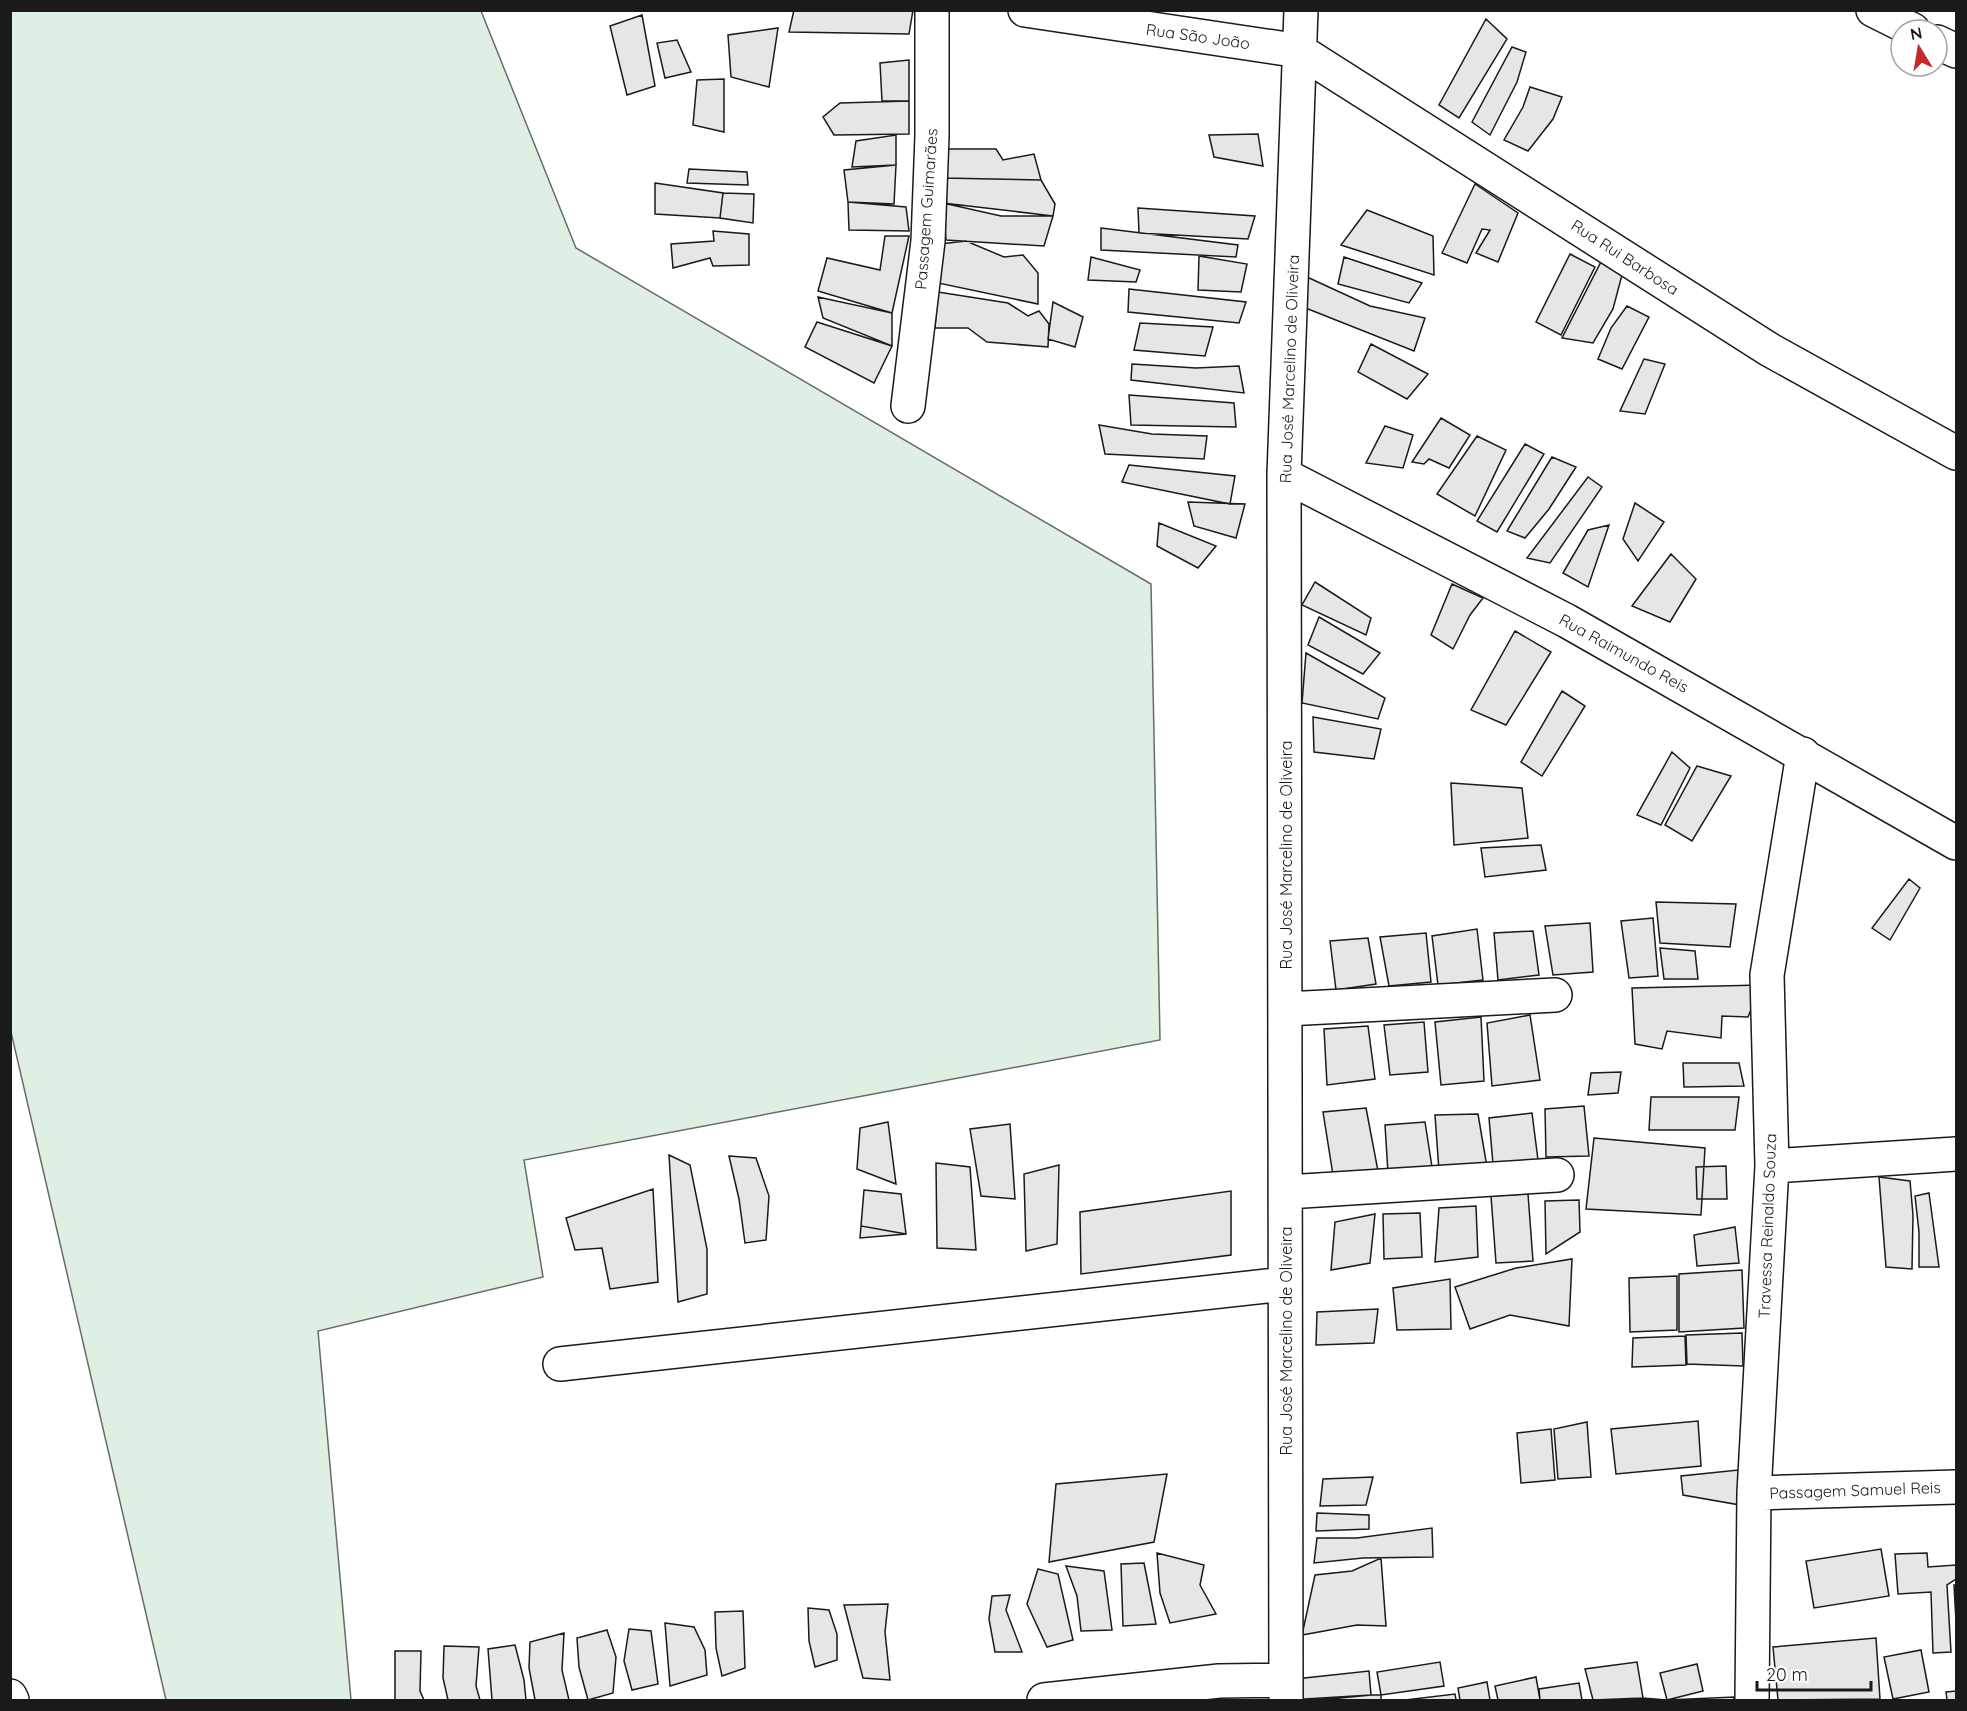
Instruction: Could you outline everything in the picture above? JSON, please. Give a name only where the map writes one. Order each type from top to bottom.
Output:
[{"type":"street","name":"Passagem Guimarães","points":[[908,406],[928,241],[932,136],[932,10]]},
{"type":"street","name":"Rua São João","points":[[1025,10],[1300,51]]},
{"type":"street","name":"Rua José Marcelino de Oliveira","points":[[1286,1690],[1285,1284],[1287,1192],[1284,475],[1301,10]]},
{"type":"street","points":[[1873,10],[1889,18]]},
{"type":"street","name":"Rua Rui Barbosa","points":[[1300,51],[1770,350],[1956,453]]},
{"type":"street","name":"Rua Raimundo Reis","points":[[1284,475],[1567,621],[1956,843]]},
{"type":"street","name":"Travessa Reinaldo Souza","points":[[1752,1701],[1754,1493],[1772,1166],[1767,975],[1803,754]]},
{"type":"street","points":[[1286,1009],[1555,995]]},
{"type":"street","points":[[1772,1166],[1956,1154]]},
{"type":"street","points":[[1287,1192],[1557,1175]]},
{"type":"street","points":[[560,1365],[1285,1284]]},
{"type":"street","name":"Passagem Samuel Reis","points":[[1754,1493],[1956,1487]]},
{"type":"street","points":[[1044,1701],[1219,1681],[1286,1690]]},
{"type":"street","points":[[10,1696],[12,1701]]},
{"type":"green space","points":[[10,11],[481,11],[576,248],[1151,584],[1160,1040],[524,1160],[543,1277],[318,1331],[351,1700],[166,1700],[11,1032]]},
{"type":"building","points":[[794,10],[913,10],[909,34],[789,32]]},
{"type":"building","points":[[642,15],[655,86],[627,95],[610,26]]},
{"type":"building","points":[[1486,19],[1507,39],[1459,118],[1439,105]]},
{"type":"building","points":[[778,28],[769,87],[731,77],[728,35]]},
{"type":"building","points":[[677,40],[691,72],[665,78],[657,43]]},
{"type":"building","points":[[1512,47],[1526,52],[1517,82],[1490,135],[1472,122]]},
{"type":"building","points":[[909,60],[909,101],[882,101],[880,63]]},
{"type":"building","points":[[724,79],[724,132],[693,125],[697,80]]},
{"type":"building","points":[[1530,87],[1562,97],[1553,119],[1528,151],[1504,140],[1523,107]]},
{"type":"building","points":[[909,101],[909,134],[834,135],[823,117],[840,103]]},
{"type":"building","points":[[1258,134],[1263,166],[1214,157],[1209,135]]},
{"type":"building","points":[[896,135],[896,165],[852,167],[856,141]]},
{"type":"building","points":[[945,149],[996,149],[1003,160],[1034,154],[1041,180],[943,178]]},
{"type":"building","points":[[896,165],[894,204],[848,202],[844,170]]},
{"type":"building","points":[[689,169],[747,172],[748,185],[687,183]]},
{"type":"building","points":[[943,178],[1041,180],[1055,204],[1053,216],[943,203]]},
{"type":"building","points":[[655,183],[723,193],[720,218],[655,214]]},
{"type":"building","points":[[1475,184],[1518,213],[1498,262],[1476,253],[1490,230],[1482,229],[1467,263],[1442,253]]},
{"type":"building","points":[[723,193],[754,194],[753,223],[720,218]]},
{"type":"building","points":[[848,202],[906,207],[909,231],[849,230]]},
{"type":"building","points":[[943,203],[1001,216],[1053,216],[1044,246],[946,240]]},
{"type":"building","points":[[1138,208],[1255,216],[1248,239],[1139,233]]},
{"type":"building","points":[[1367,210],[1433,236],[1434,275],[1341,245]]},
{"type":"building","points":[[1101,228],[1238,245],[1236,257],[1101,250]]},
{"type":"building","points":[[713,231],[749,234],[749,265],[713,266],[710,258],[673,268],[671,244],[714,241]]},
{"type":"building","points":[[885,236],[909,236],[892,313],[818,291],[827,258],[880,270]]},
{"type":"building","points":[[966,241],[1004,257],[1023,255],[1038,273],[1038,304],[938,283],[940,244]]},
{"type":"building","points":[[1570,254],[1595,267],[1561,335],[1536,322]]},
{"type":"building","points":[[1199,256],[1247,264],[1241,292],[1198,290]]},
{"type":"building","points":[[1604,256],[1623,271],[1613,309],[1593,343],[1562,338]]},
{"type":"building","points":[[1091,257],[1140,270],[1136,282],[1088,280]]},
{"type":"building","points":[[1344,257],[1422,283],[1409,303],[1338,284]]},
{"type":"building","points":[[1307,277],[1370,306],[1425,318],[1414,351],[1303,307]]},
{"type":"building","points":[[1129,289],[1246,302],[1239,323],[1128,312]]},
{"type":"building","points":[[938,292],[1008,303],[1028,316],[1039,311],[1049,324],[1048,347],[987,342],[968,328],[935,328]]},
{"type":"building","points":[[818,297],[892,313],[892,346],[823,318]]},
{"type":"building","points":[[1053,302],[1083,317],[1075,347],[1048,339]]},
{"type":"building","points":[[1627,306],[1649,317],[1622,369],[1598,359],[1611,328]]},
{"type":"building","points":[[817,322],[892,346],[874,383],[805,347]]},
{"type":"building","points":[[1140,323],[1213,327],[1205,356],[1134,350]]},
{"type":"building","points":[[1371,344],[1428,374],[1407,399],[1358,372]]},
{"type":"building","points":[[1644,359],[1665,364],[1645,414],[1620,411]]},
{"type":"building","points":[[1132,364],[1196,368],[1239,366],[1244,393],[1131,380]]},
{"type":"building","points":[[1129,395],[1234,403],[1236,427],[1131,425]]},
{"type":"building","points":[[1441,418],[1470,435],[1449,468],[1429,459],[1424,464],[1412,462]]},
{"type":"building","points":[[1099,425],[1152,434],[1207,436],[1204,459],[1105,454]]},
{"type":"building","points":[[1385,426],[1413,435],[1403,468],[1366,463]]},
{"type":"building","points":[[1477,436],[1506,450],[1475,516],[1437,494]]},
{"type":"building","points":[[1525,444],[1544,454],[1497,532],[1477,521]]},
{"type":"building","points":[[1552,457],[1576,467],[1549,509],[1525,538],[1507,531]]},
{"type":"building","points":[[1129,465],[1235,476],[1230,504],[1122,482]]},
{"type":"building","points":[[1588,477],[1602,487],[1550,563],[1527,558]]},
{"type":"building","points":[[1188,502],[1245,504],[1236,538],[1194,526]]},
{"type":"building","points":[[1635,503],[1664,522],[1638,561],[1623,539]]},
{"type":"building","points":[[1159,523],[1216,546],[1198,568],[1157,546]]},
{"type":"building","points":[[1609,525],[1588,587],[1563,573],[1588,530]]},
{"type":"building","points":[[1671,554],[1696,579],[1670,622],[1632,606]]},
{"type":"building","points":[[1315,582],[1371,618],[1366,635],[1302,605]]},
{"type":"building","points":[[1452,584],[1483,598],[1470,615],[1453,649],[1431,635]]},
{"type":"building","points":[[1319,617],[1380,653],[1363,674],[1308,645]]},
{"type":"building","points":[[1515,631],[1551,652],[1506,725],[1471,710]]},
{"type":"building","points":[[1306,653],[1385,698],[1378,719],[1302,703]]},
{"type":"building","points":[[1562,691],[1585,706],[1542,776],[1521,762]]},
{"type":"building","points":[[1313,717],[1381,729],[1374,759],[1314,752]]},
{"type":"building","points":[[1672,752],[1690,768],[1661,825],[1637,815]]},
{"type":"building","points":[[1697,766],[1731,776],[1692,841],[1665,825]]},
{"type":"building","points":[[1451,783],[1522,788],[1528,838],[1454,845]]},
{"type":"building","points":[[1541,845],[1546,870],[1485,877],[1481,848]]},
{"type":"building","points":[[1909,879],[1920,888],[1890,940],[1872,928]]},
{"type":"building","points":[[1656,902],[1736,904],[1730,947],[1660,943]]},
{"type":"building","points":[[1653,918],[1658,976],[1629,978],[1621,921]]},
{"type":"building","points":[[1590,923],[1593,972],[1553,975],[1545,926]]},
{"type":"building","points":[[1477,929],[1483,980],[1438,985],[1432,936]]},
{"type":"building","points":[[1533,931],[1539,975],[1498,980],[1494,933]]},
{"type":"building","points":[[1426,933],[1431,982],[1389,986],[1380,937]]},
{"type":"building","points":[[1368,938],[1376,984],[1336,990],[1330,941]]},
{"type":"building","points":[[1660,948],[1695,951],[1698,979],[1664,979]]},
{"type":"building","points":[[1761,985],[1748,1017],[1722,1016],[1721,1038],[1667,1031],[1662,1049],[1635,1044],[1632,988]]},
{"type":"building","points":[[1530,1015],[1540,1080],[1492,1086],[1487,1023]]},
{"type":"building","points":[[1481,1017],[1484,1081],[1441,1085],[1435,1022]]},
{"type":"building","points":[[1424,1022],[1428,1072],[1390,1075],[1384,1025]]},
{"type":"building","points":[[1368,1026],[1375,1079],[1327,1085],[1324,1029]]},
{"type":"building","points":[[1683,1063],[1739,1063],[1744,1086],[1684,1087]]},
{"type":"building","points":[[1621,1072],[1618,1093],[1588,1095],[1591,1073]]},
{"type":"building","points":[[1651,1097],[1739,1097],[1735,1130],[1649,1130]]},
{"type":"building","points":[[1584,1106],[1589,1156],[1546,1157],[1545,1109]]},
{"type":"building","points":[[1366,1108],[1378,1171],[1333,1175],[1323,1112]]},
{"type":"building","points":[[1532,1113],[1538,1160],[1493,1164],[1489,1118]]},
{"type":"building","points":[[1478,1114],[1487,1167],[1439,1171],[1435,1115]]},
{"type":"building","points":[[888,1122],[896,1184],[857,1169],[860,1128]]},
{"type":"building","points":[[1425,1122],[1432,1167],[1388,1173],[1385,1125]]},
{"type":"building","points":[[1010,1124],[1015,1199],[981,1196],[970,1129]]},
{"type":"building","points":[[1594,1138],[1705,1148],[1701,1215],[1586,1209]]},
{"type":"building","points":[[669,1155],[690,1165],[707,1249],[707,1294],[678,1302]]},
{"type":"building","points":[[729,1156],[756,1158],[769,1196],[766,1240],[745,1243],[739,1199]]},
{"type":"building","points":[[936,1163],[970,1167],[976,1250],[937,1248]]},
{"type":"building","points":[[1059,1165],[1057,1244],[1026,1251],[1024,1174]]},
{"type":"building","points":[[1726,1166],[1727,1199],[1697,1199],[1696,1167]]},
{"type":"building","points":[[1879,1177],[1910,1181],[1913,1215],[1912,1269],[1886,1267]]},
{"type":"building","points":[[653,1189],[658,1282],[610,1289],[602,1248],[575,1250],[566,1218]]},
{"type":"building","points":[[864,1190],[901,1194],[906,1234],[860,1238]]},
{"type":"building","points":[[864,1190],[901,1194],[906,1234],[861,1226]]},
{"type":"building","points":[[1231,1191],[1231,1255],[1081,1274],[1080,1212]]},
{"type":"building","points":[[1929,1193],[1939,1267],[1919,1267],[1919,1232],[1915,1196]]},
{"type":"building","points":[[1528,1194],[1533,1261],[1496,1263],[1491,1196]]},
{"type":"building","points":[[1579,1200],[1580,1232],[1546,1254],[1545,1201]]},
{"type":"building","points":[[1476,1206],[1478,1257],[1435,1262],[1439,1208]]},
{"type":"building","points":[[1420,1213],[1422,1257],[1384,1259],[1383,1214]]},
{"type":"building","points":[[1375,1214],[1370,1263],[1331,1270],[1335,1222]]},
{"type":"building","points":[[1735,1227],[1739,1263],[1697,1266],[1694,1235]]},
{"type":"building","points":[[1572,1259],[1569,1326],[1510,1315],[1470,1329],[1455,1287],[1516,1268]]},
{"type":"building","points":[[1742,1270],[1744,1328],[1679,1332],[1679,1274]]},
{"type":"building","points":[[1677,1276],[1677,1330],[1630,1332],[1629,1278]]},
{"type":"building","points":[[1450,1279],[1451,1329],[1397,1330],[1393,1288]]},
{"type":"building","points":[[1378,1309],[1374,1343],[1316,1345],[1317,1312]]},
{"type":"building","points":[[1742,1333],[1743,1366],[1687,1364],[1686,1335]]},
{"type":"building","points":[[1685,1336],[1686,1365],[1632,1367],[1633,1338]]},
{"type":"building","points":[[1698,1421],[1701,1466],[1616,1474],[1611,1429]]},
{"type":"building","points":[[1587,1422],[1591,1477],[1558,1479],[1554,1429]]},
{"type":"building","points":[[1551,1429],[1555,1480],[1521,1483],[1517,1433]]},
{"type":"building","points":[[1748,1469],[1746,1506],[1683,1495],[1681,1476]]},
{"type":"building","points":[[1167,1474],[1154,1542],[1049,1562],[1056,1484]]},
{"type":"building","points":[[1373,1477],[1366,1505],[1320,1506],[1323,1479]]},
{"type":"building","points":[[1317,1513],[1369,1515],[1369,1529],[1316,1531]]},
{"type":"building","points":[[1432,1528],[1433,1557],[1363,1558],[1314,1563],[1317,1538],[1357,1538]]},
{"type":"building","points":[[1881,1549],[1889,1596],[1814,1608],[1806,1561]]},
{"type":"building","points":[[1157,1553],[1204,1565],[1200,1585],[1216,1614],[1170,1623],[1160,1593]]},
{"type":"building","points":[[1927,1553],[1928,1567],[1956,1565],[1956,1579],[1947,1585],[1951,1652],[1933,1653],[1931,1592],[1898,1594],[1895,1554]]},
{"type":"building","points":[[1381,1558],[1386,1626],[1357,1625],[1302,1635],[1315,1575],[1352,1571]]},
{"type":"building","points":[[1144,1563],[1156,1624],[1123,1626],[1121,1564]]},
{"type":"building","points":[[1066,1566],[1104,1571],[1112,1630],[1081,1631],[1077,1596]]},
{"type":"building","points":[[1038,1569],[1058,1574],[1073,1640],[1047,1647],[1027,1604]]},
{"type":"building","points":[[1954,1585],[1956,1585],[1956,1621]]},
{"type":"building","points":[[1010,1595],[1006,1610],[1022,1652],[995,1652],[989,1619],[992,1596]]},
{"type":"building","points":[[888,1604],[885,1632],[890,1680],[863,1678],[844,1605]]},
{"type":"building","points":[[808,1608],[829,1610],[837,1634],[837,1660],[815,1667],[809,1641]]},
{"type":"building","points":[[743,1611],[745,1668],[722,1676],[716,1648],[715,1612]]},
{"type":"building","points":[[665,1623],[694,1627],[705,1650],[707,1675],[670,1686]]},
{"type":"building","points":[[629,1629],[651,1631],[658,1684],[632,1690],[624,1661]]},
{"type":"building","points":[[607,1630],[616,1657],[613,1693],[588,1700],[579,1667],[577,1638]]},
{"type":"building","points":[[564,1633],[562,1670],[569,1700],[535,1700],[529,1668],[530,1642]]},
{"type":"building","points":[[1876,1638],[1880,1699],[1778,1700],[1773,1647]]},
{"type":"building","points":[[515,1645],[524,1680],[526,1700],[492,1700],[488,1649]]},
{"type":"building","points":[[444,1646],[479,1647],[476,1686],[480,1700],[448,1700],[443,1678]]},
{"type":"building","points":[[1921,1650],[1929,1692],[1893,1699],[1884,1657]]},
{"type":"building","points":[[395,1651],[421,1651],[420,1691],[424,1700],[395,1700]]},
{"type":"building","points":[[1440,1662],[1444,1686],[1381,1695],[1377,1672]]},
{"type":"building","points":[[1637,1662],[1643,1698],[1593,1700],[1585,1669]]},
{"type":"building","points":[[1697,1664],[1703,1691],[1667,1700],[1660,1673]]},
{"type":"building","points":[[1369,1671],[1371,1695],[1288,1700],[1286,1680]]},
{"type":"building","points":[[1536,1677],[1540,1700],[1498,1700],[1495,1686]]},
{"type":"building","points":[[1487,1682],[1490,1700],[1460,1700],[1458,1688]]},
{"type":"building","points":[[1579,1683],[1582,1700],[1540,1700],[1539,1689]]},
{"type":"building","points":[[1956,1691],[1956,1700],[1947,1700],[1946,1692]]},
{"type":"building","points":[[1455,1694],[1456,1700],[1405,1700]]},
{"type":"building","points":[[1381,1695],[1381,1700],[1320,1700]]},
{"type":"building","points":[[1734,1697],[1734,1700],[1667,1700]]},
{"type":"building","points":[[1643,1698],[1667,1700],[1643,1700]]}]
